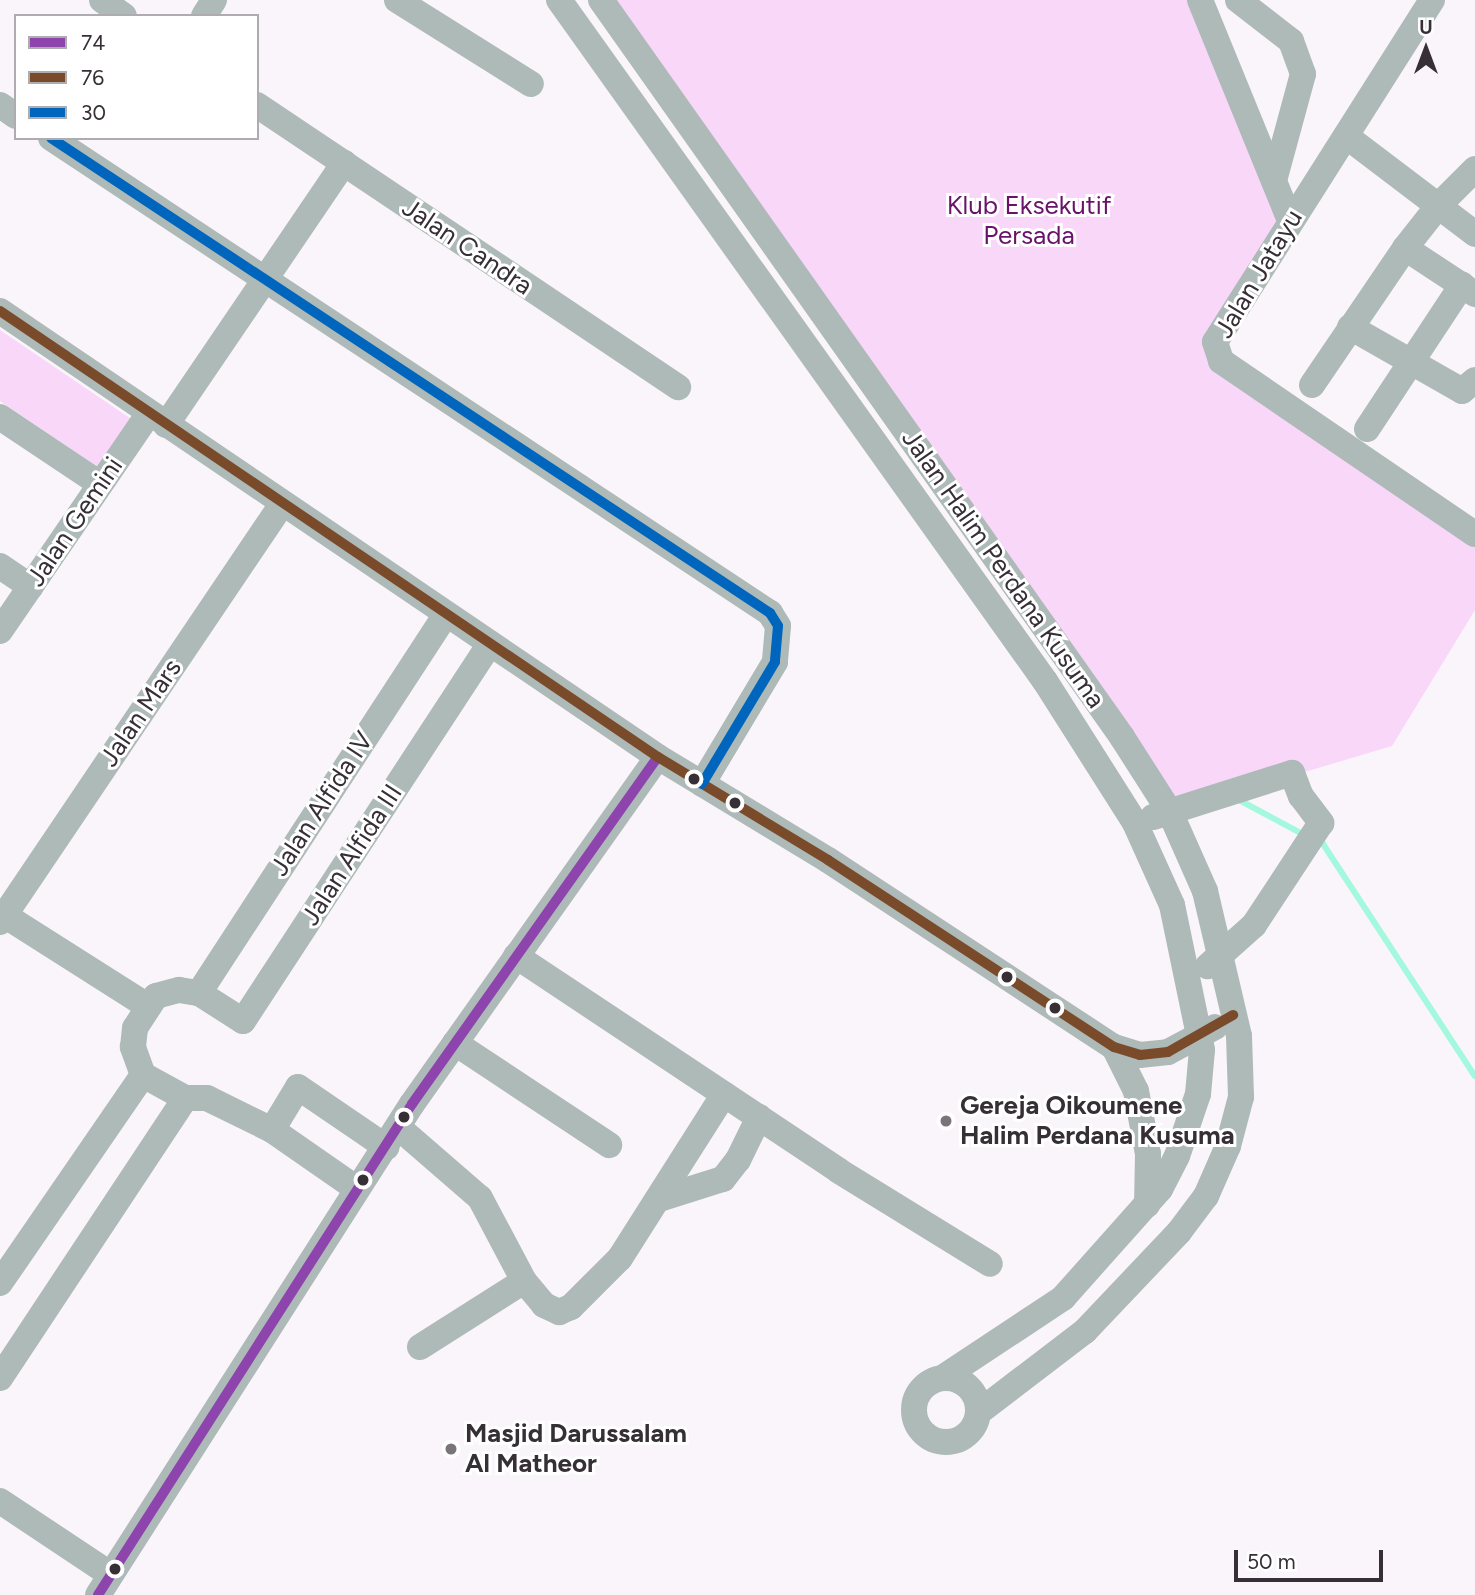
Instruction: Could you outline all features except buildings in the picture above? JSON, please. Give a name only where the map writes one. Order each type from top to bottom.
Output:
[{"type":"street","points":[[102,0],[121,14]]},
{"type":"street","points":[[397,0],[531,84]]},
{"type":"street","name":"Jalan Halim Perdana Kusuma","points":[[559,0],[1045,681],[1135,823],[1161,873],[1178,931],[1201,1035],[1202,1069],[1193,1115],[1166,1178],[1147,1205],[1063,1298],[942,1378]]},
{"type":"street","name":"Jalan Halim Perdana Kusuma","points":[[601,0],[1124,739],[1170,812],[1201,878],[1240,1036],[1241,1097],[1228,1146],[1206,1196],[1179,1232],[1086,1331],[979,1412]]},
{"type":"street","points":[[1200,0],[1290,220]]},
{"type":"street","points":[[1238,0],[1291,41],[1303,74],[1274,181]]},
{"type":"street","name":"Jalan Jatayu","points":[[1432,0],[1216,336],[1218,357],[1293,413],[1475,534]]},
{"type":"street","name":"Jalan Candra","points":[[259,106],[678,387]]},
{"type":"street","points":[[1346,136],[1475,234]]},
{"type":"street","points":[[54,140],[770,613],[778,626],[775,662],[702,784]]},
{"type":"street","name":"Jalan Gemini","points":[[0,631],[100,484],[158,419],[265,277],[344,163]]},
{"type":"street","points":[[1312,385],[1405,248],[1439,205],[1475,169]]},
{"type":"street","points":[[1367,429],[1410,362],[1469,290],[1405,248]]},
{"type":"street","points":[[0,312],[445,616],[657,757],[828,860],[1114,1047],[1140,1055],[1160,1054],[1201,1035],[1234,1015]]},
{"type":"street","points":[[1350,327],[1462,391],[1475,380]]},
{"type":"street","points":[[0,417],[100,484]]},
{"type":"street","name":"Jalan Mars","points":[[2,918],[282,504]]},
{"type":"street","points":[[0,566],[31,587]]},
{"type":"street","name":"Jalan Alfida IV","points":[[199,993],[445,616]]},
{"type":"street","name":"Jalan Alfida III","points":[[199,993],[243,1021],[489,645]]},
{"type":"street","points":[[0,1502],[104,1585],[357,1189],[455,1043],[657,757]]},
{"type":"street","points":[[1135,823],[1292,773],[1301,796],[1314,834],[1266,907],[1221,958],[1189,979]]},
{"type":"street","points":[[1178,931],[1214,927],[1266,907]]},
{"type":"street","points":[[2,918],[146,1005]]},
{"type":"street","points":[[516,956],[759,1117],[990,1264]]},
{"type":"street","points":[[199,993],[167,992],[146,1005],[133,1037],[143,1075],[185,1097],[207,1098],[272,1130],[357,1189]]},
{"type":"street","points":[[455,1043],[609,1145]]},
{"type":"street","points":[[1114,1047],[1136,1091],[1148,1154],[1147,1205]]},
{"type":"street","points":[[0,1283],[143,1075]]},
{"type":"street","points":[[272,1130],[298,1087],[392,1137],[480,1198],[524,1281],[544,1305],[559,1312],[571,1307],[620,1258],[724,1094]]},
{"type":"street","points":[[0,1378],[185,1097]]},
{"type":"street","points":[[659,1199],[723,1179],[738,1160],[759,1117]]},
{"type":"street","points":[[420,1348],[524,1281]]},
{"type":"street","points":[[942,1378],[968,1387],[979,1412],[975,1425],[957,1441],[945,1442],[923,1433],[915,1418],[915,1402],[923,1388],[942,1378]]},
{"type":"green space","name":"Klub Eksekutif Persada","points":[[601,0],[1199,0],[1290,220],[1216,352],[1475,534],[1475,610],[1392,746],[1170,812]]},
{"type":"green space","points":[[0,330],[137,423],[104,471],[0,401]]},
{"type":"waterway","points":[[1239,800],[1306,836]]},
{"type":"waterway","points":[[1316,841],[1323,844],[1475,1076]]},
{"type":"transit line","name":"30","points":[[54,140],[770,613],[778,626],[775,662],[702,784]]},
{"type":"transit line","name":"76","points":[[0,311],[658,757],[828,860],[1114,1047],[1140,1055],[1168,1052],[1233,1015]]},
{"type":"transit line","name":"74","points":[[98,1595],[412,1104],[658,757]]},
{"type":"place","name":"Gereja Oikoumene Halim Perdana Kusuma","points":[[946,1121]]},
{"type":"place","name":"Masjid Darussalam Al Matheor","points":[[451,1449]]}]
